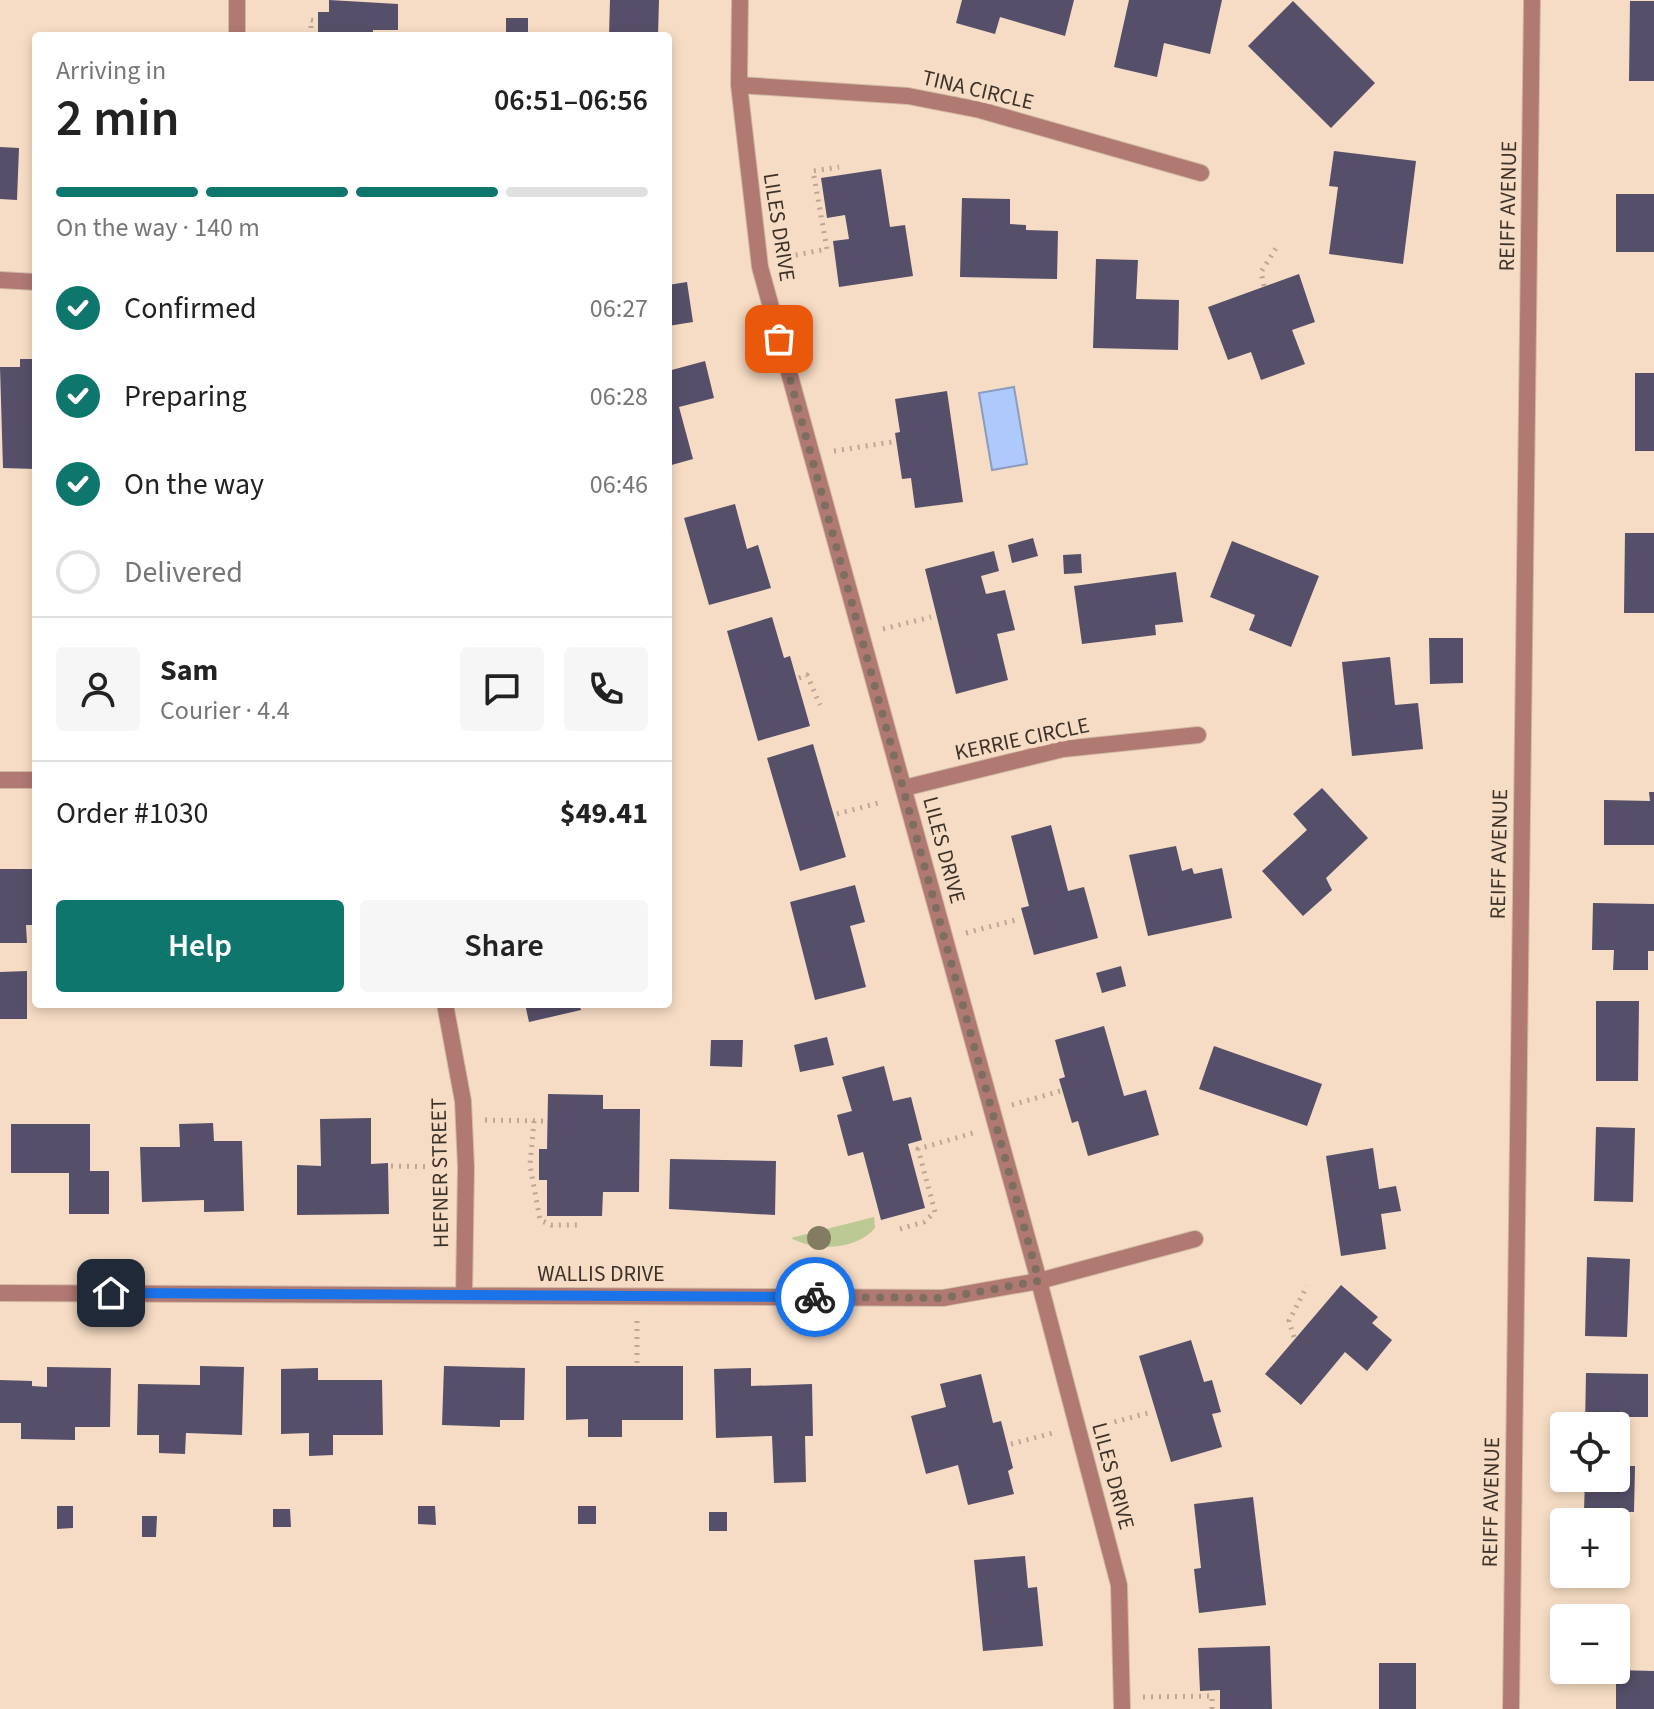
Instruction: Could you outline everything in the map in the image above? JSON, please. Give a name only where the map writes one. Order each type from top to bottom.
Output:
[{"type":"street","points":[[237,0],[237,32]]},
{"type":"street","name":"LILES DRIVE","points":[[740,0],[739,85],[759,261],[995,1118],[1119,1585],[1122,1703]]},
{"type":"street","name":"REIFF AVENUE","points":[[1511,1709],[1532,0]]},
{"type":"street","name":"TINA CIRCLE","points":[[739,85],[908,96],[980,110],[1201,173]]},
{"type":"street","points":[[0,280],[32,282]]},
{"type":"street","name":"KERRIE CIRCLE","points":[[905,792],[1063,749],[1198,735]]},
{"type":"street","points":[[0,780],[32,780]]},
{"type":"street","name":"HEFNER STREET","points":[[446,1008],[464,1119],[464,1295]]},
{"type":"street","name":"WALLIS DRIVE","points":[[0,1293],[943,1298],[1039,1281],[1195,1239]]},
{"type":"path","points":[[311,32],[311,20],[316,21]]},
{"type":"path","points":[[759,261],[827,249],[813,171],[839,167]]},
{"type":"path","points":[[1264,286],[1261,272],[1278,245]]},
{"type":"path","points":[[813,455],[892,442]]},
{"type":"path","points":[[863,634],[931,617]]},
{"type":"path","points":[[799,678],[807,675],[820,705]]},
{"type":"path","points":[[837,814],[905,792]]},
{"type":"path","points":[[946,939],[1019,919]]},
{"type":"path","points":[[900,1229],[924,1222],[935,1212],[918,1149],[1060,1091]]},
{"type":"path","points":[[464,1119],[543,1121]]},
{"type":"path","points":[[534,1121],[530,1165],[540,1220],[551,1225],[582,1225]]},
{"type":"path","points":[[391,1166],[466,1167]]},
{"type":"path","points":[[1294,1337],[1289,1321],[1307,1286]]},
{"type":"path","points":[[637,1296],[637,1363]]},
{"type":"path","points":[[1011,1444],[1152,1412]]},
{"type":"path","points":[[1122,1703],[1212,1696],[1212,1709]]},
{"type":"green space","points":[[874,1217],[875,1228],[847,1245],[823,1247],[791,1238]]},
{"type":"water","points":[[1014,387],[1027,464],[992,470],[979,393]]},
{"type":"building","points":[[329,0],[398,4],[398,30],[318,32],[318,12],[329,12]]},
{"type":"building","points":[[610,0],[659,0],[658,32],[609,32]]},
{"type":"building","points":[[962,0],[1074,0],[1065,36],[1000,17],[995,34],[956,23]]},
{"type":"building","points":[[1129,0],[1222,0],[1210,54],[1164,43],[1157,77],[1114,67]]},
{"type":"building","points":[[1293,1],[1375,83],[1331,128],[1248,46]]},
{"type":"building","points":[[1630,1],[1654,1],[1654,81],[1629,81]]},
{"type":"building","points":[[506,18],[528,18],[528,32],[506,32]]},
{"type":"building","points":[[0,147],[19,148],[17,200],[0,199]]},
{"type":"building","points":[[1334,151],[1416,161],[1403,264],[1329,254],[1338,187],[1329,186]]},
{"type":"building","points":[[881,169],[890,227],[905,225],[913,276],[839,287],[833,241],[849,239],[845,215],[827,218],[821,178]]},
{"type":"building","points":[[1616,194],[1654,194],[1654,252],[1616,252]]},
{"type":"building","points":[[962,198],[1010,199],[1010,224],[1026,225],[1026,230],[1058,231],[1057,279],[960,277]]},
{"type":"building","points":[[1096,259],[1138,260],[1136,299],[1179,300],[1178,350],[1093,348]]},
{"type":"building","points":[[1299,274],[1315,322],[1292,330],[1305,364],[1261,380],[1251,352],[1228,360],[1208,307]]},
{"type":"building","points":[[687,282],[693,322],[672,325],[672,284]]},
{"type":"building","points":[[20,359],[32,359],[32,469],[3,468],[0,367],[20,367]]},
{"type":"building","points":[[705,361],[714,398],[679,407],[693,459],[672,465],[672,370]]},
{"type":"building","points":[[1635,373],[1654,373],[1654,451],[1635,451]]},
{"type":"building","points":[[947,391],[963,502],[915,508],[911,478],[902,479],[895,433],[900,432],[895,399]]},
{"type":"building","points":[[735,504],[747,549],[758,545],[771,588],[709,605],[684,518]]},
{"type":"building","points":[[1625,533],[1654,533],[1654,613],[1624,613]]},
{"type":"building","points":[[1033,538],[1038,556],[1012,563],[1008,545]]},
{"type":"building","points":[[1232,541],[1319,576],[1291,647],[1249,630],[1255,615],[1210,597]]},
{"type":"building","points":[[994,551],[999,571],[981,576],[986,594],[1005,590],[1015,630],[997,634],[1008,680],[956,694],[925,569]]},
{"type":"building","points":[[1081,554],[1082,573],[1064,574],[1063,555]]},
{"type":"building","points":[[1176,572],[1183,622],[1155,625],[1156,635],[1082,644],[1074,586]]},
{"type":"building","points":[[772,617],[784,658],[790,656],[810,726],[758,741],[727,631]]},
{"type":"building","points":[[1429,638],[1463,638],[1463,683],[1430,684]]},
{"type":"building","points":[[1390,657],[1395,705],[1418,703],[1423,749],[1352,756],[1342,662]]},
{"type":"building","points":[[813,744],[846,857],[800,871],[767,758]]},
{"type":"building","points":[[1322,788],[1368,838],[1326,878],[1332,890],[1303,916],[1262,871],[1307,830],[1293,814]]},
{"type":"building","points":[[1649,792],[1654,792],[1654,845],[1604,845],[1604,800],[1650,801]]},
{"type":"building","points":[[1051,825],[1068,891],[1084,887],[1098,938],[1034,955],[1021,908],[1029,906],[1011,836]]},
{"type":"building","points":[[1176,846],[1182,871],[1192,868],[1194,874],[1222,868],[1232,918],[1148,936],[1129,855]]},
{"type":"building","points":[[0,869],[32,869],[32,925],[26,925],[27,943],[0,943]]},
{"type":"building","points":[[855,885],[865,922],[850,926],[866,987],[815,1000],[790,902]]},
{"type":"building","points":[[1593,903],[1654,904],[1654,951],[1648,951],[1648,970],[1613,970],[1614,950],[1592,950]]},
{"type":"building","points":[[1121,966],[1126,986],[1102,993],[1096,973]]},
{"type":"building","points":[[27,971],[27,1019],[0,1019],[0,972]]},
{"type":"building","points":[[1596,1001],[1639,1001],[1638,1081],[1596,1081]]},
{"type":"building","points":[[526,1008],[581,1010],[529,1022]]},
{"type":"building","points":[[1104,1026],[1124,1096],[1146,1090],[1159,1135],[1088,1156],[1078,1121],[1072,1123],[1059,1079],[1065,1077],[1055,1040]]},
{"type":"building","points":[[827,1037],[834,1065],[800,1072],[794,1045]]},
{"type":"building","points":[[711,1040],[743,1040],[742,1067],[710,1066]]},
{"type":"building","points":[[1214,1046],[1322,1084],[1307,1126],[1199,1089]]},
{"type":"building","points":[[884,1066],[893,1101],[911,1097],[922,1140],[908,1144],[925,1208],[881,1220],[863,1152],[848,1156],[837,1115],[852,1111],[842,1077]]},
{"type":"building","points":[[548,1094],[603,1095],[603,1109],[640,1109],[639,1192],[603,1192],[602,1216],[547,1216],[547,1180],[539,1180],[539,1149],[547,1149]]},
{"type":"building","points":[[371,1118],[371,1164],[388,1163],[389,1214],[297,1215],[297,1165],[321,1166],[320,1119]]},
{"type":"building","points":[[213,1123],[214,1141],[242,1141],[244,1211],[204,1212],[204,1200],[142,1202],[140,1147],[180,1147],[179,1124]]},
{"type":"building","points":[[11,1124],[90,1124],[90,1171],[109,1171],[109,1214],[69,1214],[69,1173],[11,1173]]},
{"type":"building","points":[[1596,1127],[1635,1128],[1633,1202],[1594,1201]]},
{"type":"building","points":[[1373,1148],[1379,1189],[1396,1186],[1401,1211],[1381,1214],[1386,1249],[1341,1256],[1326,1156]]},
{"type":"building","points":[[670,1159],[776,1161],[775,1215],[669,1209]]},
{"type":"building","points":[[1587,1257],[1630,1259],[1627,1337],[1585,1336]]},
{"type":"building","points":[[1341,1285],[1378,1317],[1372,1323],[1392,1340],[1367,1371],[1345,1352],[1301,1405],[1265,1374]]},
{"type":"building","points":[[1191,1340],[1204,1382],[1212,1380],[1221,1412],[1212,1414],[1222,1447],[1171,1462],[1139,1356]]},
{"type":"building","points":[[200,1366],[244,1367],[242,1435],[186,1433],[185,1454],[159,1453],[159,1435],[137,1435],[138,1384],[200,1385]]},
{"type":"building","points":[[444,1366],[525,1368],[524,1420],[500,1420],[500,1427],[442,1425]]},
{"type":"building","points":[[566,1366],[683,1366],[683,1420],[622,1420],[622,1437],[588,1437],[588,1419],[566,1420]]},
{"type":"building","points":[[47,1367],[111,1368],[110,1427],[75,1427],[75,1440],[21,1439],[21,1423],[0,1423],[0,1380],[32,1381],[32,1386],[47,1387]]},
{"type":"building","points":[[318,1368],[318,1380],[382,1380],[383,1435],[333,1435],[333,1455],[309,1456],[309,1433],[281,1434],[281,1369]]},
{"type":"building","points":[[751,1368],[751,1386],[812,1384],[813,1436],[805,1436],[806,1482],[774,1483],[772,1436],[716,1438],[714,1369]]},
{"type":"building","points":[[1586,1373],[1648,1374],[1648,1417],[1630,1417],[1630,1412],[1585,1412]]},
{"type":"building","points":[[981,1374],[993,1423],[1001,1421],[1013,1468],[1008,1471],[1014,1494],[968,1505],[958,1465],[926,1474],[911,1416],[946,1407],[940,1384]]},
{"type":"building","points":[[1630,1466],[1635,1466],[1634,1512],[1630,1512],[1630,1508],[1584,1508],[1585,1492],[1630,1492]]},
{"type":"building","points":[[1253,1497],[1266,1605],[1199,1613],[1194,1569],[1201,1568],[1194,1504]]},
{"type":"building","points":[[57,1506],[73,1506],[73,1528],[57,1529]]},
{"type":"building","points":[[418,1506],[435,1506],[436,1525],[418,1524]]},
{"type":"building","points":[[578,1506],[596,1506],[596,1524],[578,1524]]},
{"type":"building","points":[[273,1509],[290,1509],[291,1527],[273,1527]]},
{"type":"building","points":[[709,1512],[727,1512],[727,1531],[709,1531]]},
{"type":"building","points":[[142,1516],[157,1516],[156,1537],[142,1537]]},
{"type":"building","points":[[1025,1556],[1028,1588],[1037,1587],[1043,1646],[983,1651],[974,1560]]},
{"type":"building","points":[[1270,1646],[1272,1709],[1220,1709],[1220,1690],[1200,1691],[1198,1648]]},
{"type":"building","points":[[1379,1663],[1416,1663],[1416,1709],[1379,1709]]},
{"type":"building","points":[[1630,1670],[1654,1671],[1654,1709],[1616,1709],[1616,1684],[1630,1684]]},
{"type":"way so far","points":[[779,339],[1039,1281],[943,1298],[815,1297]]},
{"type":"route","points":[[111,1293],[815,1297]]}]
